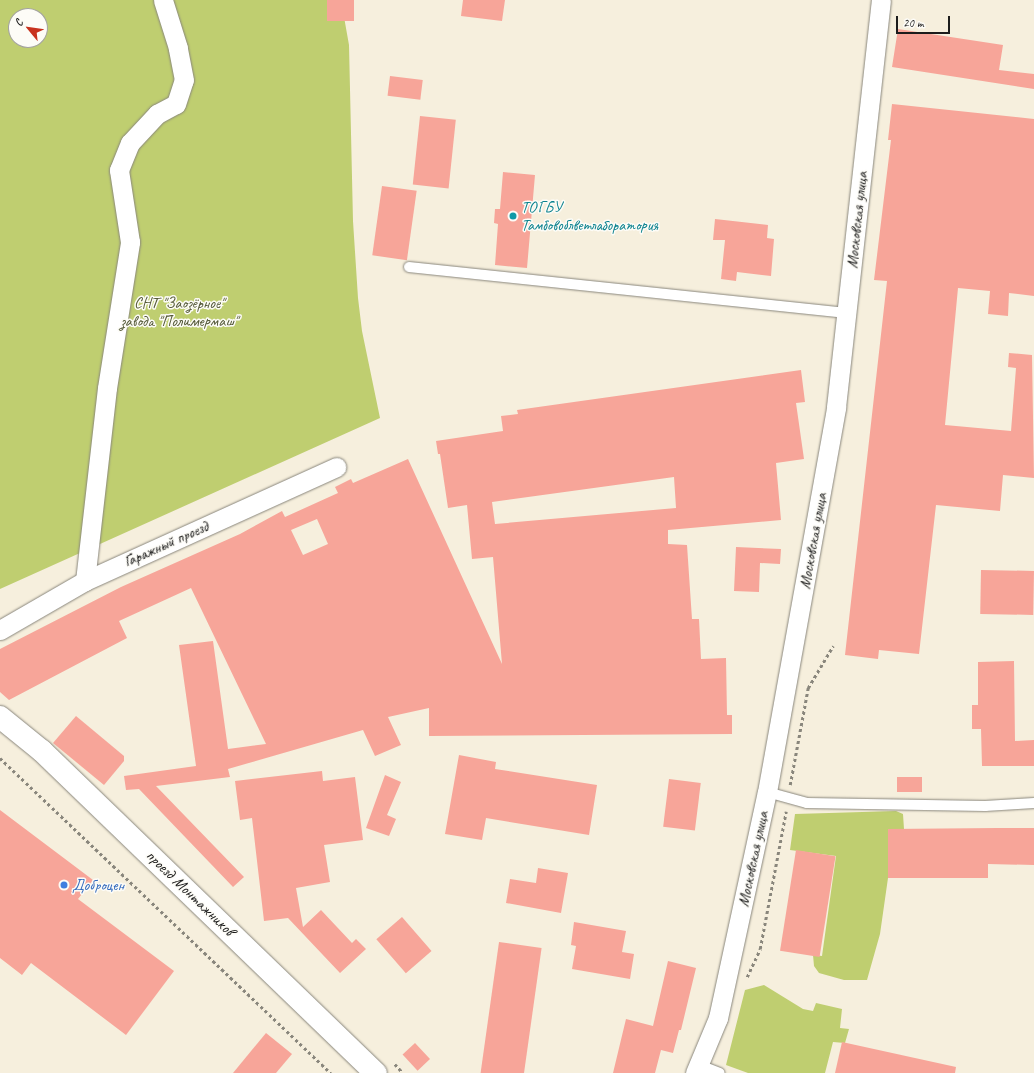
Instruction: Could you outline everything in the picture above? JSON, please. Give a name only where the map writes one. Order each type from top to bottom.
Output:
[{"type":"main road","name":"проезд Монтажников","points":[[0,717],[42,751],[376,1073]]},
{"type":"street","points":[[85,581],[107,388],[130,242],[119,170],[130,144],[158,114],[176,104],[184,80],[178,48],[163,0]]},
{"type":"street","name":"Московская улица","points":[[697,1069],[718,1018],[767,792],[836,407],[881,0]]},
{"type":"street","name":"Гаражный проезд","points":[[0,630],[85,581],[336,467]]},
{"type":"lane","points":[[409,267],[847,314]]},
{"type":"lane","points":[[767,792],[807,802],[985,806],[1034,803]]},
{"type":"lane","points":[[697,1069],[720,1073]]},
{"type":"path","points":[[790,789],[808,688],[833,646]]},
{"type":"path","points":[[0,758],[331,1073]]},
{"type":"path","points":[[745,982],[760,949],[787,804]]},
{"type":"green space","name":"СНТ \"Заозёрное\" завода \"Полимермаш\"","points":[[0,0],[341,0],[349,45],[353,221],[358,298],[362,331],[380,418],[0,589]]},
{"type":"green space","points":[[896,811],[903,814],[904,829],[888,829],[888,878],[880,934],[867,980],[844,980],[819,973],[814,966],[813,955],[822,956],[836,856],[790,850],[795,814]]},
{"type":"green space","points":[[764,985],[803,1009],[813,1011],[816,1003],[842,1009],[840,1028],[849,1029],[845,1043],[833,1042],[825,1073],[748,1073],[726,1065],[745,990]]},
{"type":"building","points":[[327,0],[354,0],[354,21],[327,21]]},
{"type":"building","points":[[463,0],[505,0],[502,21],[461,16]]},
{"type":"building","points":[[898,29],[1003,45],[999,70],[1034,74],[1034,89],[892,67]]},
{"type":"building","points":[[390,76],[423,80],[420,100],[388,96]]},
{"type":"building","points":[[892,104],[1034,119],[1034,296],[1009,293],[1008,316],[988,314],[990,291],[958,288],[945,425],[1011,431],[1016,368],[1008,367],[1009,353],[1032,355],[1034,478],[1003,475],[1000,511],[936,505],[919,654],[879,650],[878,659],[845,655],[887,281],[874,280],[891,140],[888,140]]},
{"type":"building","points":[[420,116],[456,120],[449,188],[413,185]]},
{"type":"building","name":"ТОГБУ Тамбовоблветлаборатория","points":[[503,172],[535,175],[527,268],[495,265],[498,224],[494,223],[495,209],[500,209]]},
{"type":"building","points":[[382,186],[417,191],[407,260],[372,255]]},
{"type":"building","points":[[715,219],[768,225],[767,238],[774,239],[771,276],[737,272],[736,281],[721,279],[725,240],[713,240]]},
{"type":"building","points":[[801,370],[805,402],[796,403],[804,459],[776,463],[781,520],[668,530],[668,544],[687,545],[692,619],[699,619],[701,659],[726,658],[727,715],[732,715],[732,734],[429,736],[429,708],[388,717],[401,745],[375,756],[363,730],[228,769],[230,777],[156,786],[244,877],[233,887],[139,789],[126,790],[124,776],[196,766],[179,645],[213,641],[228,749],[266,744],[191,588],[119,621],[127,638],[9,700],[0,692],[0,649],[121,587],[240,534],[282,511],[285,517],[338,493],[335,487],[351,479],[353,483],[408,459],[502,664],[493,557],[472,559],[467,505],[448,508],[440,454],[438,454],[436,441],[503,431],[501,416],[518,414],[517,410]],"holes":[[[674,477],[676,508],[495,524],[492,502]],[[317,519],[328,544],[303,555],[291,530]]]},
{"type":"building","points":[[736,547],[781,549],[780,564],[760,563],[759,592],[734,591]]},
{"type":"building","points":[[981,570],[1034,571],[1033,615],[980,614]]},
{"type":"building","points":[[1014,661],[1015,741],[1034,740],[1034,766],[982,766],[981,729],[972,729],[972,705],[978,705],[978,662]]},
{"type":"building","points":[[76,716],[124,756],[124,761],[104,785],[53,743]]},
{"type":"building","points":[[459,755],[496,762],[495,769],[597,785],[589,835],[486,818],[482,840],[445,834]]},
{"type":"building","points":[[322,771],[323,781],[355,777],[363,840],[324,845],[330,882],[296,888],[303,927],[321,910],[352,943],[356,939],[366,949],[340,973],[288,918],[264,921],[252,818],[240,820],[235,781]]},
{"type":"building","points":[[385,775],[401,782],[387,815],[396,819],[389,836],[366,828]]},
{"type":"building","points":[[897,777],[922,777],[922,792],[897,792]]},
{"type":"building","points":[[669,779],[701,783],[695,831],[663,827]]},
{"type":"building","points":[[0,810],[93,880],[78,899],[174,971],[126,1035],[31,963],[22,975],[0,958]]},
{"type":"building","points":[[1034,828],[1034,865],[988,864],[988,878],[888,878],[888,829]]},
{"type":"building","points":[[796,850],[836,856],[820,957],[780,951]]},
{"type":"building","points":[[538,868],[568,873],[561,913],[506,903],[510,879],[536,883]]},
{"type":"building","points":[[402,917],[432,951],[406,973],[376,939]]},
{"type":"building","points":[[574,922],[626,931],[622,952],[634,954],[630,979],[572,969],[576,946],[571,945]]},
{"type":"building","points":[[499,942],[542,948],[524,1073],[481,1073]]},
{"type":"building","points":[[668,961],[696,968],[681,1030],[679,1030],[673,1053],[661,1050],[655,1073],[613,1073],[626,1019],[653,1026]]},
{"type":"building","points":[[266,1033],[292,1054],[276,1073],[233,1073]]},
{"type":"building","points":[[842,1042],[956,1067],[955,1073],[835,1073]]},
{"type":"building","points":[[415,1043],[430,1059],[418,1071],[403,1055]]},
{"type":"place","name":"ТОГБУ Тамбовоблветлаборатория","points":[[513,216]]},
{"type":"place","name":"Доброцен","points":[[64,885]]}]
